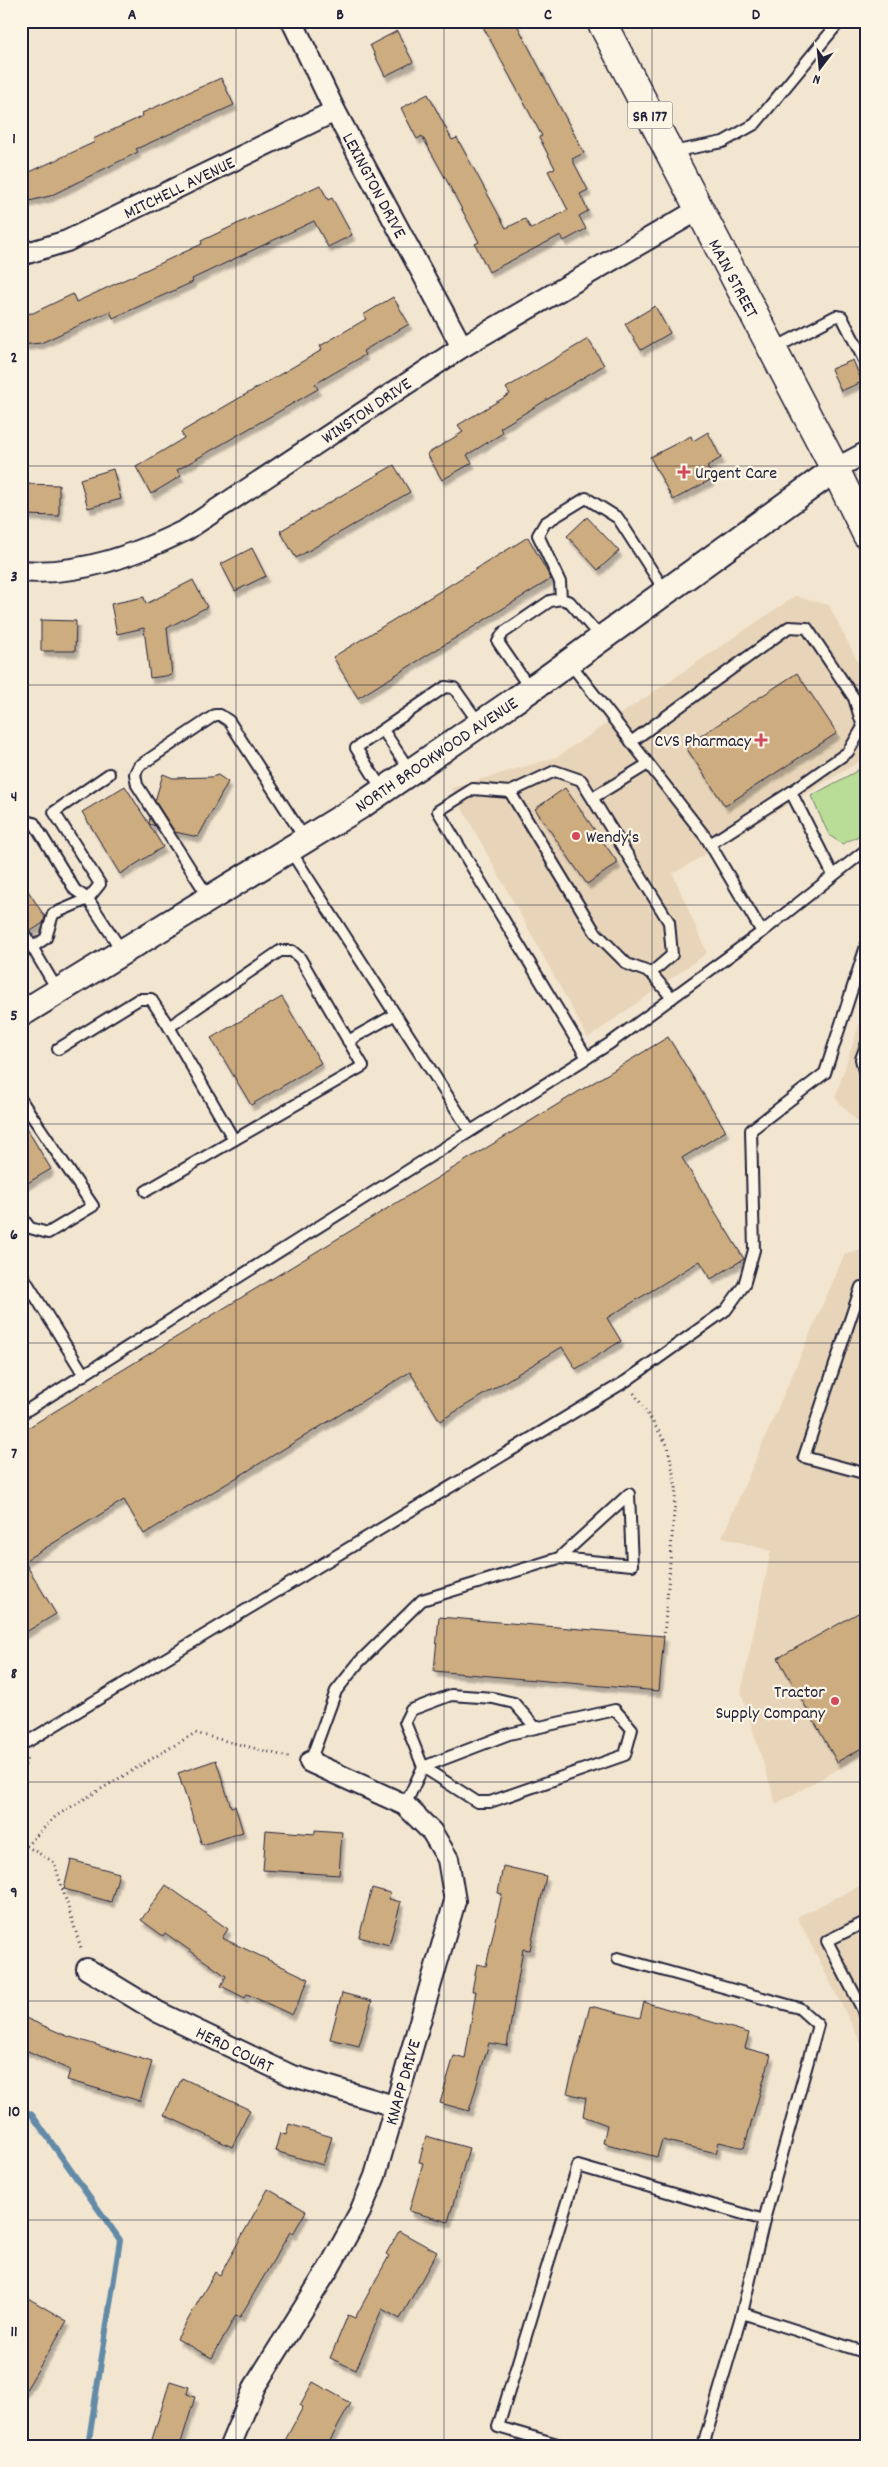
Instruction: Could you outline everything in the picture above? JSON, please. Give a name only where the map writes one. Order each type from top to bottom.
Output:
[{"type":"main road","name":"MAIN STREET","points":[[601,21],[698,210],[835,469],[867,535]]},
{"type":"street","name":"LEXINGTON DRIVE","points":[[292,21],[335,111],[462,346]]},
{"type":"street","name":"MITCHELL AVENUE","points":[[21,255],[67,241],[335,111]]},
{"type":"street","name":"WINSTON DRIVE","points":[[21,571],[39,572],[92,566],[148,549],[178,534],[462,346],[698,210]]},
{"type":"street","points":[[835,469],[867,452]]},
{"type":"street","name":"NORTH BROOKWOOD AVENUE","points":[[21,1014],[382,790],[531,690],[835,469]]},
{"type":"street","name":"KNAPP DRIVE","points":[[230,2446],[255,2386],[329,2268],[360,2212],[375,2176],[455,1901],[448,1859],[432,1832],[405,1805],[310,1762]]},
{"type":"street","name":"HERD COURT","points":[[87,1969],[158,2012],[290,2075],[394,2106]]},
{"type":"lane","points":[[669,152],[723,142],[755,124],[840,21]]},
{"type":"lane","points":[[772,350],[836,316],[842,318],[867,366]]},
{"type":"lane","points":[[561,599],[560,582],[538,535],[545,523],[586,498],[618,518],[666,592]]},
{"type":"lane","points":[[531,690],[498,642],[503,633],[550,601],[561,599],[570,602],[602,639]]},
{"type":"lane","points":[[631,742],[789,627],[807,628],[854,698],[863,727],[848,752],[792,792],[710,844]]},
{"type":"lane","points":[[570,662],[710,844],[762,932]]},
{"type":"lane","points":[[382,790],[356,748],[446,687],[454,688],[459,693],[480,724]]},
{"type":"lane","points":[[209,898],[137,785],[135,774],[139,766],[215,715],[229,721],[394,1015],[470,1131]]},
{"type":"lane","points":[[383,730],[410,771]]},
{"type":"lane","points":[[594,797],[648,764]]},
{"type":"lane","points":[[587,1058],[438,811],[473,789],[510,792],[555,771],[581,780],[594,797],[669,922],[672,955],[651,973]]},
{"type":"lane","points":[[33,947],[46,938],[54,914],[88,899],[100,884],[54,812],[109,774]]},
{"type":"lane","points":[[510,792],[596,932],[627,964],[651,973],[672,998]]},
{"type":"lane","points":[[792,792],[833,875]]},
{"type":"lane","points":[[21,820],[34,823],[75,890],[88,899],[123,952]]},
{"type":"lane","points":[[21,1414],[587,1058],[762,932],[867,849]]},
{"type":"lane","points":[[26,935],[58,992]]},
{"type":"lane","points":[[21,1741],[27,1742],[626,1381],[726,1310],[744,1285],[754,1250],[751,1130],[825,1073],[867,943]]},
{"type":"lane","points":[[146,1190],[363,1066],[300,958],[292,951],[280,951],[169,1027]]},
{"type":"lane","points":[[58,1049],[140,999],[151,999],[234,1140]]},
{"type":"lane","points":[[348,1041],[394,1015]]},
{"type":"lane","points":[[867,1043],[861,1059],[867,1083]]},
{"type":"lane","points":[[21,1100],[93,1206],[48,1234],[30,1228],[21,1216]]},
{"type":"lane","points":[[21,1273],[84,1375]]},
{"type":"lane","points":[[867,1289],[860,1287],[804,1457],[867,1474]]},
{"type":"lane","points":[[310,1762],[336,1691],[359,1662],[422,1600],[558,1558],[629,1494],[632,1565],[558,1558]]},
{"type":"lane","points":[[405,1805],[422,1767],[509,1734],[536,1728],[615,1710],[632,1729],[625,1755],[490,1802],[477,1802],[422,1767],[405,1722],[411,1710],[451,1695],[493,1698],[514,1703],[536,1728]]},
{"type":"lane","points":[[867,1921],[827,1941],[867,2018]]},
{"type":"lane","points":[[618,1958],[799,2008],[818,2025],[764,2220],[742,2314],[703,2446]]},
{"type":"lane","points":[[564,2446],[498,2427],[578,2166],[764,2220]]},
{"type":"lane","points":[[742,2314],[867,2352]]},
{"type":"path","points":[[626,1381],[668,1446],[676,1488],[664,1636]]},
{"type":"path","points":[[26,1846],[56,1816],[195,1733],[310,1762]]},
{"type":"path","points":[[21,1838],[26,1846],[54,1862],[87,1969]]},
{"type":"shaded area","points":[[795,596],[829,605],[867,680],[867,757],[673,874],[707,953],[588,1038],[451,788],[557,757]]},
{"type":"shaded area","points":[[867,1000],[867,1132],[835,1098]]},
{"type":"shaded area","points":[[867,1249],[867,1753],[776,1804],[741,1692],[771,1551],[722,1537],[845,1253]]},
{"type":"shaded area","points":[[867,1882],[867,2055],[797,1917]]},
{"type":"green space","points":[[867,763],[867,832],[842,844],[829,835],[811,796],[855,772]]},
{"type":"building","points":[[480,21],[515,21],[584,153],[572,159],[588,190],[580,194],[588,211],[579,216],[586,229],[564,241],[561,235],[489,272],[475,244],[479,242],[447,181],[422,136],[417,139],[401,108],[428,94],[452,140],[457,138],[506,228],[525,219],[531,229],[568,210],[548,171],[555,168],[539,137],[542,136]]},
{"type":"building","points":[[397,31],[413,62],[385,76],[370,45]]},
{"type":"building","points":[[221,78],[234,105],[136,149],[138,152],[50,196],[21,203],[21,176],[95,142],[93,139],[143,116],[142,113]]},
{"type":"building","points":[[320,185],[328,200],[332,198],[352,235],[328,247],[314,221],[192,279],[193,282],[113,318],[110,311],[41,343],[21,345],[21,314],[33,313],[73,294],[76,302],[202,244],[201,241]]},
{"type":"building","points":[[393,297],[409,324],[363,351],[365,355],[315,384],[318,389],[177,470],[181,476],[151,494],[136,467],[184,438],[181,432],[322,350],[320,346],[366,319],[363,315]]},
{"type":"building","points":[[655,306],[670,333],[641,350],[625,324]]},
{"type":"building","points":[[588,339],[604,365],[500,428],[503,433],[467,455],[472,463],[442,480],[427,454],[463,432],[458,425],[510,394],[506,388]]},
{"type":"building","points":[[853,360],[862,382],[841,391],[831,369]]},
{"type":"building","name":"Urgent Care","points":[[708,432],[721,458],[707,466],[712,479],[673,500],[650,457],[691,436],[693,441]]},
{"type":"building","points":[[394,465],[410,492],[296,558],[280,531]]},
{"type":"building","points":[[113,469],[121,499],[88,508],[80,479]]},
{"type":"building","points":[[25,484],[59,485],[59,516],[24,515]]},
{"type":"building","points":[[587,517],[619,551],[598,570],[567,536]]},
{"type":"building","points":[[528,537],[551,579],[358,698],[333,657]]},
{"type":"building","points":[[252,548],[266,576],[235,591],[221,564]]},
{"type":"building","points":[[193,580],[207,607],[167,628],[172,675],[150,678],[144,628],[117,634],[111,604],[144,597],[146,604]]},
{"type":"building","points":[[41,620],[76,621],[75,651],[41,651]]},
{"type":"building","name":"CVS Pharmacy","points":[[797,673],[837,733],[725,806],[685,746]]},
{"type":"building","points":[[163,774],[173,778],[211,777],[218,775],[228,782],[198,837],[175,832],[155,801]]},
{"type":"building","points":[[125,786],[163,847],[120,874],[82,812]]},
{"type":"building","name":"Wendy's","points":[[565,788],[618,863],[587,884],[535,809]]},
{"type":"building","points":[[150,818],[155,826],[149,824]]},
{"type":"building","points":[[21,880],[45,917],[43,923],[31,931],[25,928],[21,929]]},
{"type":"building","points":[[282,997],[321,1063],[251,1105],[211,1038]]},
{"type":"building","points":[[668,1037],[726,1131],[682,1158],[744,1259],[711,1279],[700,1261],[607,1318],[621,1341],[576,1369],[562,1347],[440,1421],[410,1372],[144,1534],[124,1500],[24,1561],[56,1614],[21,1635],[21,1432]]},
{"type":"building","points":[[21,1119],[51,1169],[21,1187]]},
{"type":"building","name":"Tractor Supply Company","points":[[867,1608],[867,1745],[837,1762],[778,1658]]},
{"type":"building","points":[[439,1617],[664,1636],[659,1691],[434,1671]]},
{"type":"building","points":[[216,1760],[231,1807],[235,1806],[243,1832],[202,1845],[178,1773]]},
{"type":"building","points":[[266,1830],[315,1834],[315,1830],[342,1832],[339,1875],[263,1870]]},
{"type":"building","points":[[71,1860],[119,1873],[111,1902],[64,1889]]},
{"type":"building","points":[[503,1866],[546,1876],[530,1950],[523,1949],[507,2046],[489,2043],[469,2111],[440,2103],[454,2056],[465,2059],[476,1991],[472,1991],[477,1964],[486,1966],[502,1894],[498,1893]]},
{"type":"building","points":[[166,1885],[228,1929],[222,1938],[309,1979],[292,2015],[247,1994],[245,1998],[221,1986],[226,1976],[165,1933],[163,1936],[141,1920]]},
{"type":"building","points":[[372,1888],[390,1893],[389,1899],[401,1902],[389,1945],[359,1937]]},
{"type":"building","points":[[342,1993],[372,2001],[359,2046],[330,2039]]},
{"type":"building","points":[[644,2002],[749,2033],[745,2048],[771,2055],[744,2148],[719,2142],[716,2153],[662,2140],[657,2157],[603,2143],[607,2125],[583,2116],[586,2098],[567,2093],[590,2006],[640,2018]]},
{"type":"building","points":[[21,2016],[67,2036],[152,2062],[140,2101],[67,2080],[70,2070],[21,2048]]},
{"type":"building","points":[[182,2078],[250,2110],[232,2147],[164,2115]]},
{"type":"building","points":[[289,2124],[332,2137],[323,2165],[275,2151],[280,2133],[286,2135]]},
{"type":"building","points":[[426,2136],[469,2148],[448,2222],[409,2211],[423,2163],[419,2162]]},
{"type":"building","points":[[268,2189],[306,2211],[293,2234],[290,2232],[240,2317],[236,2315],[212,2358],[177,2339],[215,2272],[220,2275]]},
{"type":"building","points":[[399,2231],[437,2252],[400,2319],[382,2309],[356,2370],[330,2358],[348,2315],[355,2318],[389,2256],[386,2254]]},
{"type":"building","points":[[21,2294],[67,2321],[21,2398]]},
{"type":"building","points":[[170,2381],[189,2387],[187,2394],[195,2397],[180,2446],[150,2446]]},
{"type":"building","points":[[313,2382],[351,2403],[327,2446],[282,2446],[303,2407],[300,2405]]},
{"type":"waterway","points":[[21,2109],[32,2115],[120,2240],[88,2446]]},
{"type":"place","name":"Urgent Care","points":[[684,472]]},
{"type":"place","name":"CVS Pharmacy","points":[[761,740]]},
{"type":"place","name":"Wendy's","points":[[576,836]]},
{"type":"place","name":"Tractor Supply Company","points":[[835,1701]]}]
